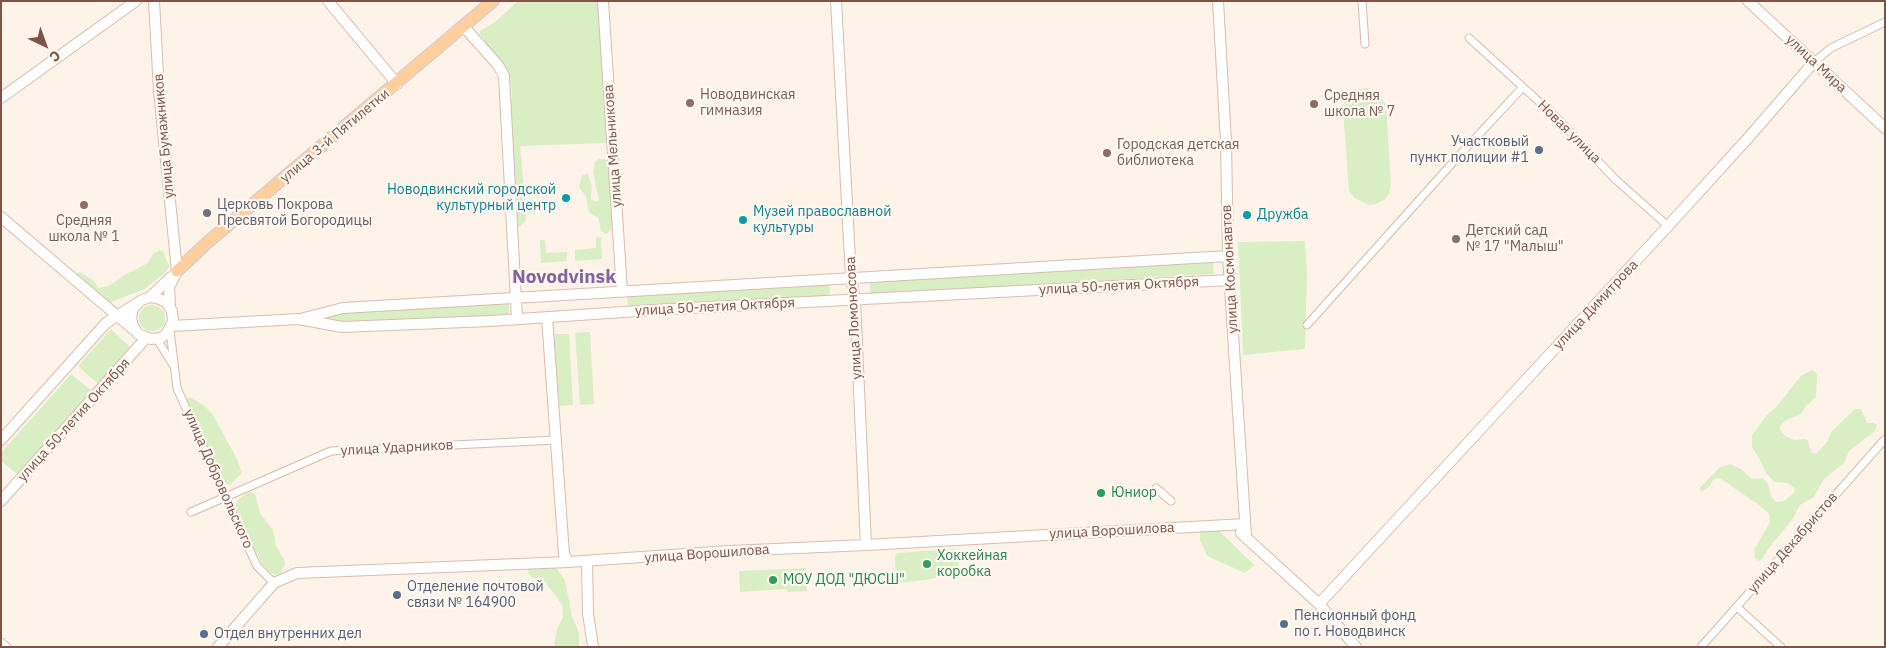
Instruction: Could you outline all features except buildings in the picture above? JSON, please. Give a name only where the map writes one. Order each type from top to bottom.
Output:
[{"type":"main road","points":[[1,98],[136,1]]},
{"type":"main road","name":"улица Бумажников","points":[[154,1],[159,91],[177,271]]},
{"type":"main road","points":[[328,1],[397,84]]},
{"type":"main road","name":"улица 3-й Пятилетки","points":[[177,271],[208,242],[493,1]]},
{"type":"main road","name":"улица Мельникова","points":[[603,1],[622,291]]},
{"type":"main road","name":"улица Ломоносова","points":[[836,1],[851,277],[855,300],[866,546]]},
{"type":"main road","name":"улица Космонавтов","points":[[1218,1],[1226,142],[1228,256],[1246,536]]},
{"type":"main road","name":"улица Мира","points":[[1748,1],[1885,128]]},
{"type":"main road","points":[[464,27],[498,65],[504,76],[517,319]]},
{"type":"main road","name":"улица Димитрова","points":[[1319,604],[1668,226],[1814,62]]},
{"type":"main road","points":[[1,217],[117,316],[146,338],[157,339],[165,335],[171,319],[168,292],[177,271]]},
{"type":"main road","name":"улица 50-летия Октября","points":[[171,319],[201,324],[299,319],[343,308],[1228,256]]},
{"type":"main road","points":[[1,440],[106,323],[150,297],[177,271]]},
{"type":"main road","name":"улица 50-летия Октября","points":[[299,319],[342,326],[517,319],[652,310],[1230,280]]},
{"type":"main road","points":[[150,297],[161,299],[171,319]]},
{"type":"main road","points":[[135,331],[131,318],[134,308],[138,303]]},
{"type":"main road","points":[[548,317],[564,554],[568,562]]},
{"type":"main road","name":"улица 50-летия Октября","points":[[1,501],[146,338]]},
{"type":"main road","name":"улица Ворошилова","points":[[218,647],[274,584],[297,573],[568,562],[1245,524]]},
{"type":"main road","points":[[1227,525],[1246,536],[1319,604],[1356,647]]},
{"type":"main road","points":[[587,561],[588,612],[593,647]]},
{"type":"street","points":[[1362,1],[1365,44]]},
{"type":"street","name":"улица Димитрова","points":[[1814,62],[1831,48],[1885,22]]},
{"type":"street","name":"Новая улица","points":[[1469,38],[1557,118],[1615,178],[1668,226]]},
{"type":"street","points":[[1307,325],[1523,87]]},
{"type":"street","name":"улица Добровольского","points":[[171,319],[177,388],[257,566],[274,584]]},
{"type":"street","points":[[157,339],[175,368]]},
{"type":"street","name":"улица Декабристов","points":[[1701,647],[1885,439]]},
{"type":"street","name":"улица Ударников","points":[[191,512],[331,451],[556,440]]},
{"type":"street","points":[[1156,488],[1171,501]]},
{"type":"street","points":[[1737,607],[1781,647]]},
{"type":"street","points":[[1,642],[7,647]]},
{"type":"green space","points":[[518,1],[597,1],[603,60],[607,143],[520,146],[526,220],[520,227],[516,225],[510,99],[512,98],[511,79],[479,33],[494,23]]},
{"type":"green space","points":[[1368,88],[1375,91],[1386,104],[1391,185],[1389,194],[1384,200],[1369,205],[1354,198],[1349,190],[1343,111],[1345,99],[1351,92]]},
{"type":"green space","points":[[599,159],[609,160],[613,216],[611,230],[606,234],[601,231],[598,217],[589,212],[586,197],[579,187],[582,175],[588,174],[592,186],[591,199],[596,202],[599,200],[593,173],[595,162]]},
{"type":"green space","points":[[601,237],[602,259],[575,261],[575,250],[596,248],[596,238]]},
{"type":"green space","points":[[540,240],[545,240],[546,253],[567,252],[567,261],[541,263]]},
{"type":"green space","points":[[1305,241],[1307,273],[1305,349],[1243,355],[1238,242]]},
{"type":"green space","points":[[160,250],[164,252],[169,265],[166,272],[145,289],[113,301],[108,305],[74,274],[79,272],[85,275],[94,281],[98,288],[108,286],[148,263],[153,254]]},
{"type":"green space","points":[[1213,262],[1214,274],[871,295],[870,282]]},
{"type":"green space","points":[[829,284],[830,296],[628,308],[627,296]]},
{"type":"green space","points":[[509,302],[509,314],[355,323],[329,320],[328,316],[355,310]]},
{"type":"green space","points":[[152,305],[161,309],[165,318],[161,327],[152,331],[143,327],[139,318],[143,309]]},
{"type":"green space","points":[[111,329],[130,347],[98,384],[78,366]]},
{"type":"green space","points":[[590,332],[594,404],[580,405],[575,333]]},
{"type":"green space","points":[[554,334],[569,334],[573,405],[559,406]]},
{"type":"green space","points":[[1812,370],[1817,374],[1816,397],[1800,415],[1786,420],[1780,426],[1780,430],[1785,436],[1794,440],[1805,439],[1808,441],[1811,452],[1816,454],[1827,442],[1832,431],[1855,409],[1861,409],[1867,423],[1877,425],[1874,432],[1849,451],[1844,463],[1824,479],[1814,497],[1800,505],[1792,520],[1762,559],[1758,561],[1755,558],[1754,550],[1770,522],[1769,514],[1721,479],[1713,480],[1709,487],[1701,492],[1700,488],[1720,467],[1730,464],[1741,469],[1752,479],[1763,478],[1768,484],[1771,496],[1776,502],[1784,501],[1795,492],[1794,488],[1788,483],[1774,482],[1766,473],[1752,447],[1752,435],[1801,376]]},
{"type":"green space","points":[[71,374],[92,391],[18,475],[1,461],[1,453]]},
{"type":"green space","points":[[190,397],[205,406],[213,415],[237,459],[242,473],[230,485],[224,483],[212,461],[187,402],[187,399]]},
{"type":"green space","points":[[250,492],[255,494],[260,513],[273,530],[276,546],[284,559],[285,564],[280,575],[273,574],[262,564],[234,509],[237,501]]},
{"type":"green space","points":[[1218,530],[1254,565],[1245,573],[1207,556],[1200,540],[1200,531]]},
{"type":"green space","name":"Хоккейная коробка","points":[[955,549],[958,553],[958,575],[902,583],[896,579],[895,557],[897,553]]},
{"type":"green space","points":[[549,565],[557,569],[565,580],[572,616],[579,633],[579,647],[554,647],[557,629],[563,617],[562,605],[546,583],[541,579],[532,578],[528,573],[529,568]]},
{"type":"green space","name":"МОУ ДОД \"ДЮСШ\"","points":[[806,568],[807,591],[787,592],[786,589],[740,592],[739,571]]},
{"type":"place","name":"Новодвинская гимназия","points":[[690,103]]},
{"type":"place","name":"Средняя школа № 7","points":[[1314,104]]},
{"type":"place","name":"Участковый пункт полиции #1","points":[[1539,150]]},
{"type":"place","name":"Городская детская библиотека","points":[[1107,153]]},
{"type":"place","name":"Новодвинский городской культурный центр","points":[[566,198]]},
{"type":"place","name":"Средняя школа № 1","points":[[84,205]]},
{"type":"place","name":"Церковь Покрова Пресвятой Богородицы","points":[[207,213]]},
{"type":"place","name":"Дружба","points":[[1247,215]]},
{"type":"place","name":"Музей православной культуры","points":[[743,220]]},
{"type":"place","name":"Детский сад № 17 \"Малыш\"","points":[[1456,239]]},
{"type":"place","name":"Юниор","points":[[1101,493]]},
{"type":"place","name":"Хоккейная коробка","points":[[927,564]]},
{"type":"place","name":"МОУ ДОД \"ДЮСШ\"","points":[[773,580]]},
{"type":"place","name":"Отделение почтовой связи № 164900","points":[[397,595]]},
{"type":"place","name":"Пенсионный фонд по г. Новодвинск","points":[[1284,624]]},
{"type":"place","name":"Отдел внутренних дел","points":[[204,634]]},
{"type":"district","name":"Novodvinsk","points":[[564,278]]}]
